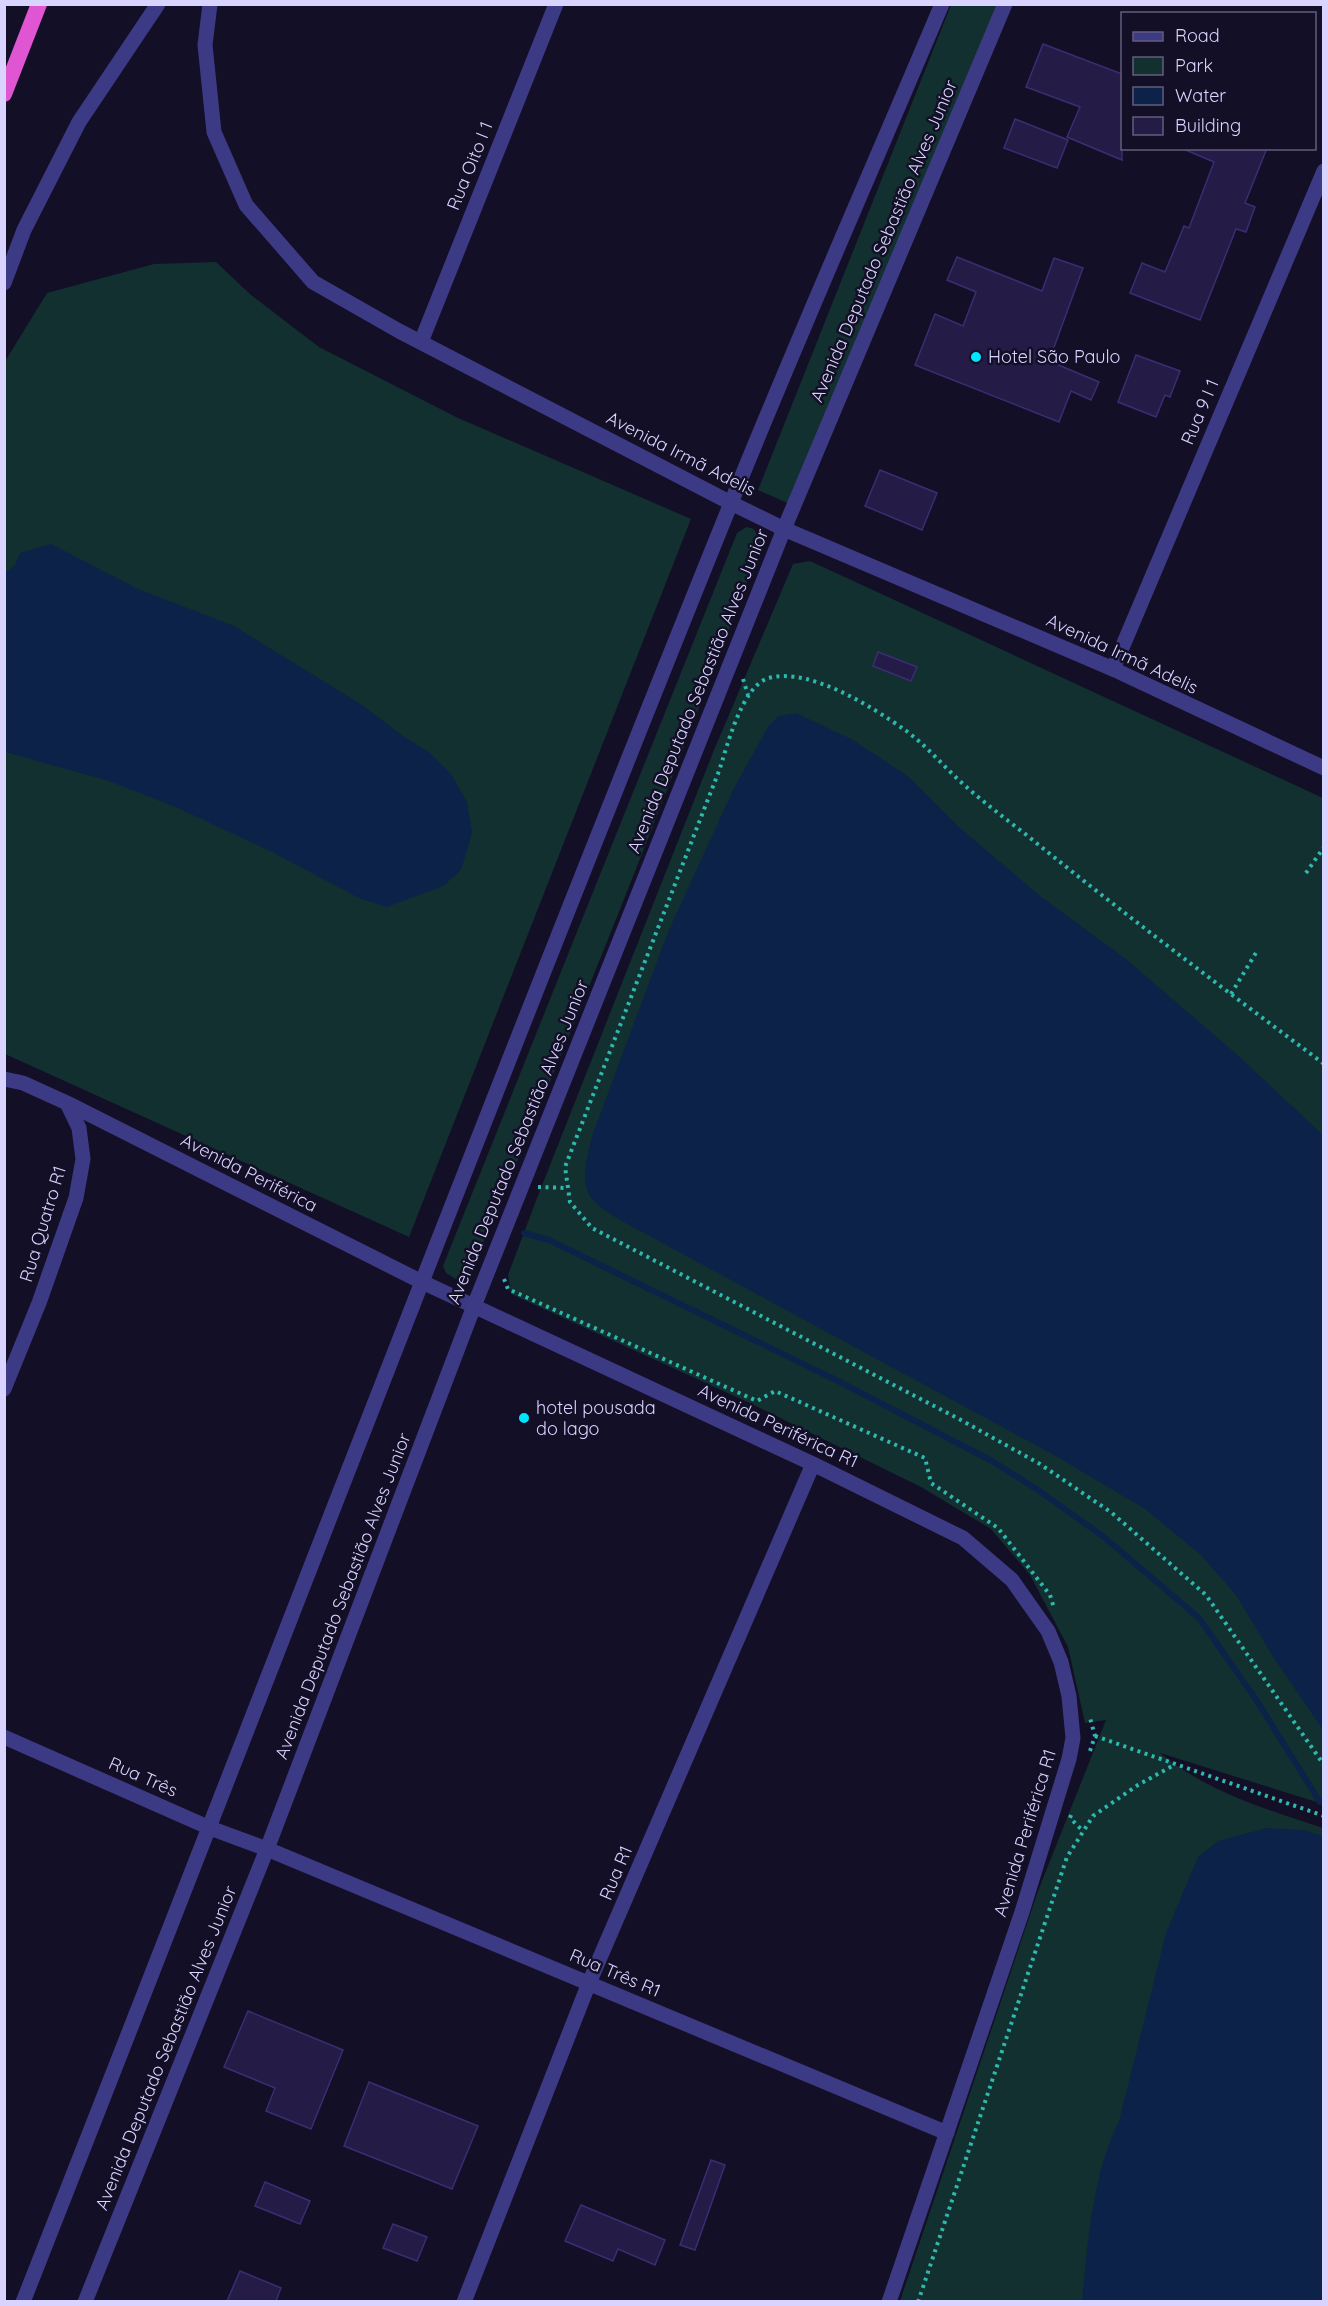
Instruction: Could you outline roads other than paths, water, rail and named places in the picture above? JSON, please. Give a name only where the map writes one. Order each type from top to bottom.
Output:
[{"type":"highway","points":[[4,94],[39,4]]},
{"type":"street","points":[[4,283],[24,230],[79,122],[158,4]]},
{"type":"street","name":"Avenida Irmã Adelis","points":[[210,4],[205,45],[214,132],[246,206],[313,282],[421,342],[784,529],[1113,669],[1323,768]]},
{"type":"street","name":"Rua Oito I 1","points":[[421,342],[556,4]]},
{"type":"street","points":[[23,2301],[210,1828],[420,1281],[731,503],[942,4]]},
{"type":"street","name":"Avenida Deputado Sebastião Alves Junior","points":[[85,2301],[267,1849],[474,1306],[784,529],[1005,4]]},
{"type":"street","name":"Rua 9 I 1","points":[[1113,669],[1323,171]]},
{"type":"street","name":"Avenida Periférica","points":[[4,1079],[23,1083],[67,1103],[474,1306]]},
{"type":"street","name":"Rua Quatro R1","points":[[4,1389],[39,1303],[76,1198],[83,1159],[79,1128],[67,1103]]},
{"type":"street","name":"Avenida Periférica R1","points":[[474,1306],[813,1464],[963,1539],[1012,1580],[1048,1631],[1061,1662],[1070,1696],[1073,1738],[1070,1759],[1022,1912],[889,2301]]},
{"type":"street","name":"Rua R1","points":[[464,2301],[589,1983],[813,1464]]},
{"type":"street","name":"Rua Três","points":[[4,1737],[210,1828],[267,1849]]},
{"type":"street","name":"Rua Três R1","points":[[267,1849],[947,2133]]},
{"type":"water","points":[[51,544],[138,589],[234,626],[362,705],[430,753],[451,774],[467,802],[472,833],[461,870],[443,886],[387,907],[361,899],[272,852],[178,808],[109,781],[5,752],[5,573],[15,565],[20,553]]},
{"type":"water","points":[[796,713],[853,740],[909,777],[959,827],[1040,896],[1126,959],[1243,1060],[1323,1135],[1323,1730],[1272,1655],[1236,1595],[1201,1555],[1145,1509],[1054,1455],[620,1220],[599,1206],[588,1193],[585,1169],[592,1136],[668,932],[734,788],[769,725],[779,716]]},
{"type":"water","points":[[1267,1828],[1304,1830],[1323,1836],[1323,2301],[1082,2301],[1089,2232],[1097,2186],[1119,2121],[1166,1933],[1198,1857],[1218,1841]]},
{"type":"waterway","points":[[524,1233],[549,1240],[838,1381],[992,1461],[1038,1490],[1104,1537],[1199,1618],[1255,1698],[1320,1802]]},
{"type":"place","name":"Hotel São Paulo","points":[[976,357]]},
{"type":"place","name":"hotel pousada do lago","points":[[524,1418]]}]
